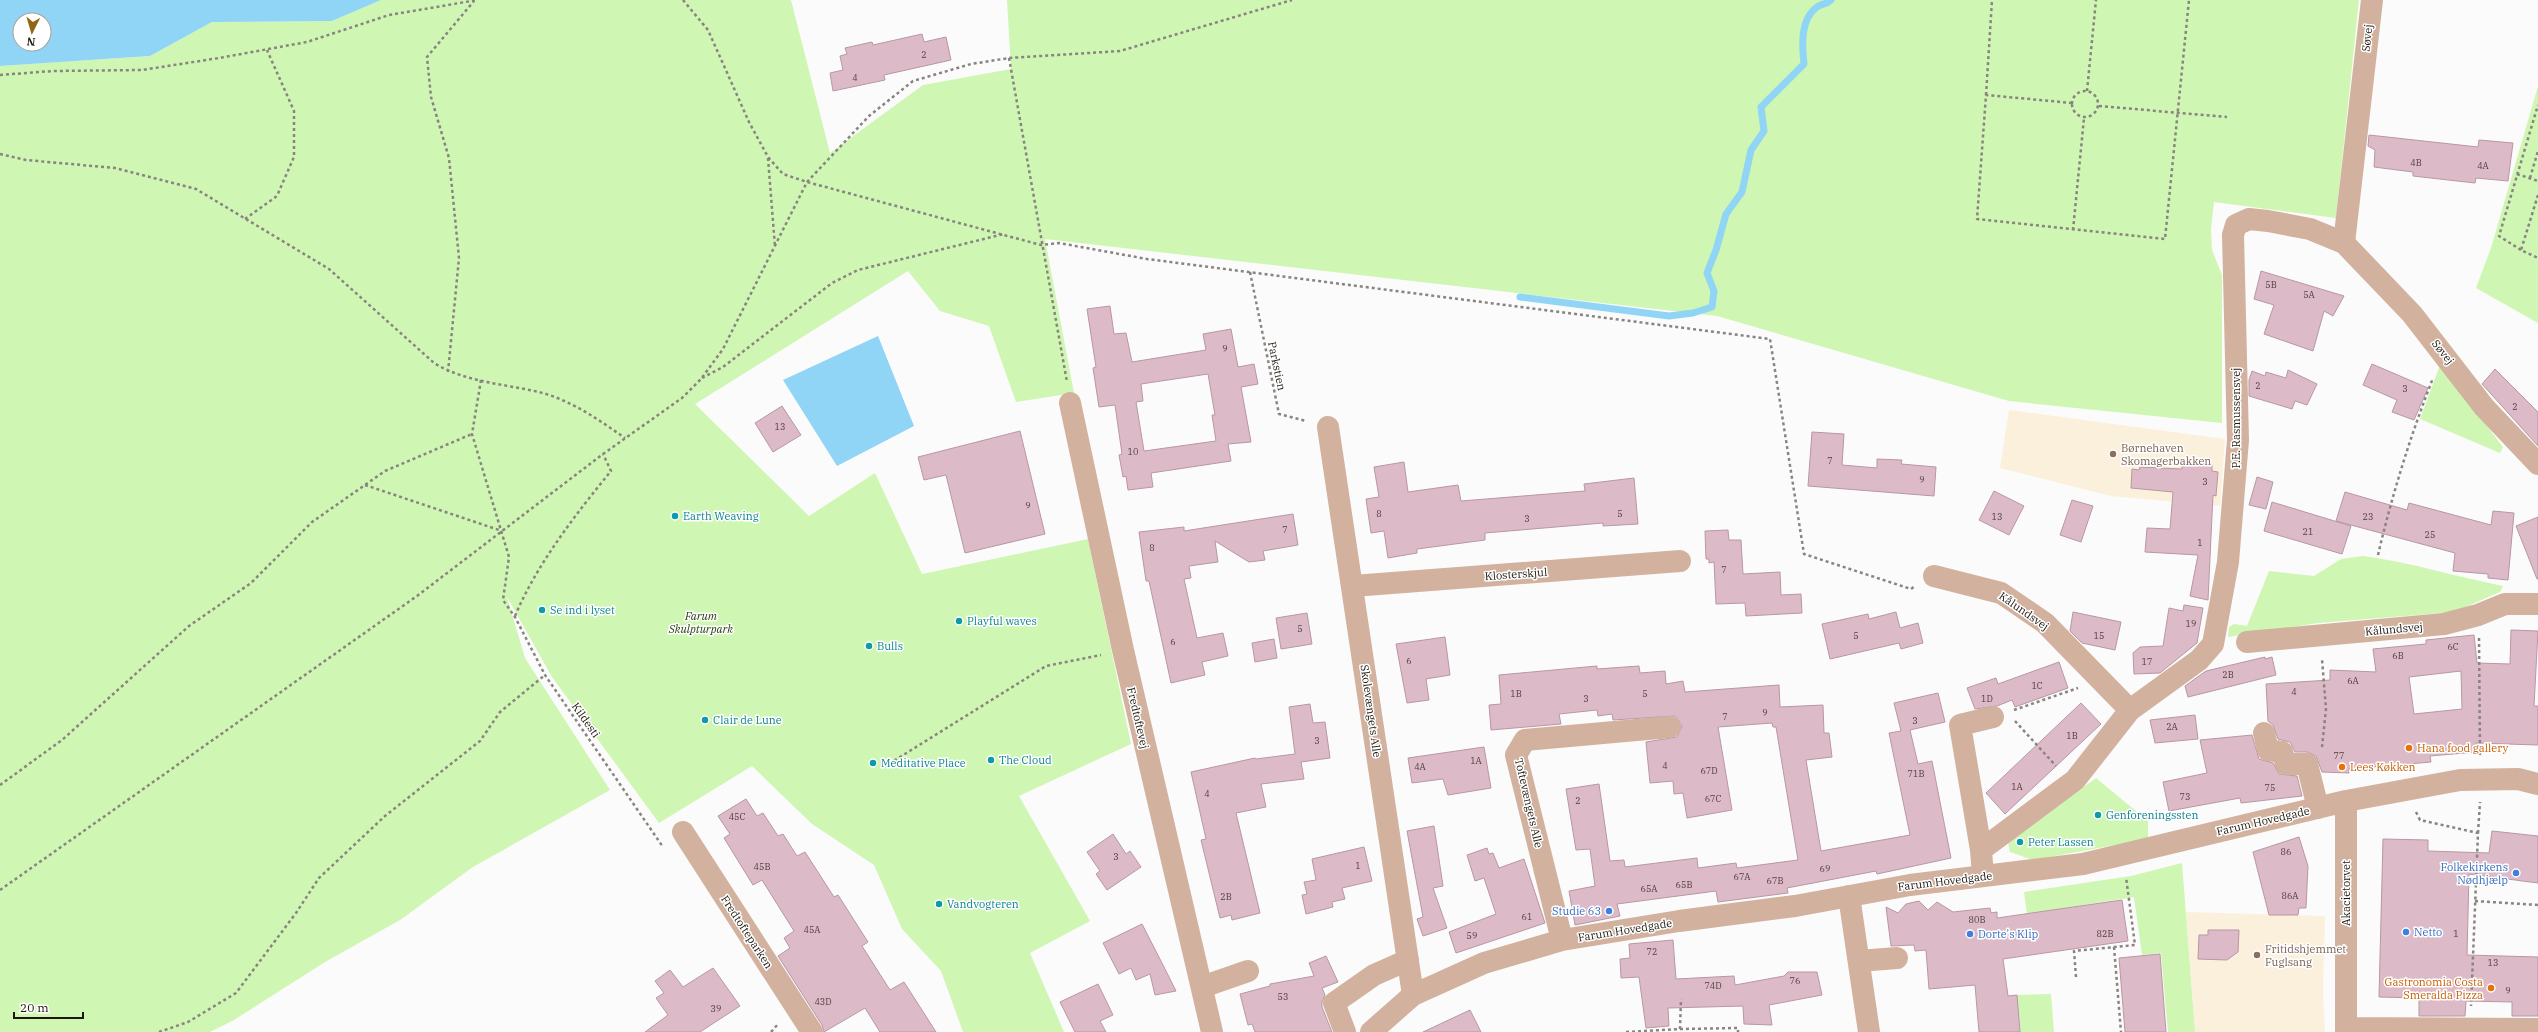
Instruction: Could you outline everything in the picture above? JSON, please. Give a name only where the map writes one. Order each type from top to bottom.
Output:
[{"type":"street","name":"Søvej","points":[[2344,243],[2372,0]]},
{"type":"street","name":"P.E. Rasmussensvej","points":[[2130,710],[2199,660],[2213,644],[2228,562],[2237,454],[2233,235],[2236,225],[2249,219],[2268,221]]},
{"type":"street","name":"Søvej","points":[[2268,221],[2310,229],[2344,243],[2412,314],[2443,351],[2484,407],[2538,464]]},
{"type":"street","name":"Fredtoftevej","points":[[1070,403],[1122,650],[1212,1032]]},
{"type":"street","name":"Skolevængets Alle","points":[[1328,427],[1413,995]]},
{"type":"street","name":"Klosterskjul","points":[[1353,586],[1680,561]]},
{"type":"street","name":"Kålundsvej","points":[[1934,576],[2001,593],[2045,623],[2130,710]]},
{"type":"street","name":"Kålundsvej","points":[[2247,642],[2444,624],[2478,615],[2505,604],[2538,604]]},
{"type":"street","points":[[1981,850],[2072,782],[2130,710]]},
{"type":"street","points":[[1983,876],[1981,850],[1960,726],[2000,715]]},
{"type":"street","name":"Toftevængets Alle","points":[[1562,940],[1516,755],[1525,740],[1670,727]]},
{"type":"street","points":[[2264,733],[2268,750],[2282,752],[2286,764],[2307,764],[2318,808]]},
{"type":"street","name":"Farum Hovedgade","points":[[1371,1032],[1413,995],[1484,963],[1562,940],[1679,921],[1739,915],[1889,888],[2083,864],[2318,808],[2405,790],[2481,778],[2518,779],[2538,784]]},
{"type":"street","name":"Akacietorvet","points":[[2346,802],[2346,1030]]},
{"type":"street","name":"Fredtofteparken","points":[[683,832],[812,1032]]},
{"type":"street","points":[[1849,896],[1869,1032]]},
{"type":"street","points":[[1859,961],[1897,958]]},
{"type":"street","points":[[1345,1032],[1334,1003],[1374,975],[1408,960]]},
{"type":"street","points":[[1202,987],[1248,971]]},
{"type":"street","points":[[2346,1030],[2470,1028],[2538,1029]]},
{"type":"path","points":[[0,76],[53,70],[142,70],[307,42],[389,14],[477,0]]},
{"type":"path","points":[[683,0],[708,30],[749,122],[768,158],[783,174],[807,182],[1005,234],[1041,245],[1058,243],[1147,259],[1770,339],[1804,554],[1911,588],[1934,576]]},
{"type":"path","points":[[0,890],[410,600],[603,454],[682,398],[701,379],[723,349],[807,182],[869,116],[913,81],[971,64],[1009,58],[1120,51],[1292,0]]},
{"type":"path","points":[[1992,0],[1977,219],[2165,239],[2189,0]]},
{"type":"path","points":[[2087,91],[2096,0]]},
{"type":"path","points":[[448,372],[459,258],[448,158],[431,97],[427,58],[474,1]]},
{"type":"path","points":[[245,219],[277,196],[294,157],[294,111],[267,50]]},
{"type":"path","points":[[1009,58],[1070,403]]},
{"type":"path","points":[[2087,91],[2098,99],[2098,106],[2096,112],[2084,118],[2077,115],[2073,110],[2072,103],[2074,96],[2087,91]]},
{"type":"path","points":[[1986,95],[2072,103]]},
{"type":"path","points":[[2538,105],[2499,236],[2521,250],[2538,258]]},
{"type":"path","points":[[2098,106],[2227,117]]},
{"type":"path","points":[[2073,230],[2084,118]]},
{"type":"path","points":[[2530,178],[2538,151]]},
{"type":"path","points":[[0,154],[26,160],[114,168],[196,189],[329,269],[434,363],[448,372],[541,393],[590,414],[625,438]]},
{"type":"path","points":[[768,158],[775,247]]},
{"type":"path","points":[[2518,174],[2538,181]]},
{"type":"path","points":[[2521,250],[2538,195]]},
{"type":"path","points":[[701,379],[723,367],[832,283],[852,274],[1005,234]]},
{"type":"path","name":"Parkstien","points":[[1250,272],[1279,414],[1328,427]]},
{"type":"path","points":[[2378,555],[2410,435],[2443,351]]},
{"type":"path","name":"Kildesti","points":[[481,380],[472,434],[503,531],[509,557],[503,600],[515,617],[545,675],[666,851]]},
{"type":"path","points":[[0,785],[62,740],[189,626],[251,582],[312,522],[385,471],[472,434]]},
{"type":"path","points":[[515,617],[523,597],[573,519],[611,470],[603,454]]},
{"type":"path","points":[[365,486],[503,531]]},
{"type":"path","points":[[2470,1028],[2481,778],[2478,615]]},
{"type":"path","points":[[2320,635],[2326,709],[2323,754]]},
{"type":"path","points":[[884,767],[1046,666],[1122,650]]},
{"type":"path","points":[[159,1032],[188,1022],[236,993],[296,913],[319,878],[385,816],[480,740],[500,712],[545,675]]},
{"type":"path","points":[[2072,782],[2000,715],[2101,680]]},
{"type":"path","points":[[2405,790],[2420,820],[2478,833]]},
{"type":"path","points":[[2076,977],[2074,951],[2135,945],[2126,874]]},
{"type":"path","points":[[2475,901],[2538,905]]},
{"type":"path","points":[[2114,947],[2121,1032]]},
{"type":"path","points":[[1680,1028],[1682,999]]},
{"type":"path","points":[[771,1032],[782,1020]]},
{"type":"path","points":[[1626,1032],[1680,1028],[1738,1028],[1738,1032]]},
{"type":"shaded area","name":"Børnehaven Skomagerbakken","points":[[2009,410],[2225,439],[2220,506],[2111,496],[2000,468]]},
{"type":"shaded area","name":"Fritidshjemmet Fuglsang","points":[[2186,912],[2325,916],[2323,994],[2325,1032],[2195,1032]]},
{"type":"green space","name":"Farum Skulpturpark","points":[[381,0],[791,0],[830,153],[923,85],[1011,69],[1007,0],[2359,0],[2336,218],[2214,202],[2211,229],[2212,250],[2222,275],[2222,423],[2009,401],[1717,316],[1045,239],[1074,393],[1016,402],[989,326],[940,311],[908,271],[695,404],[809,516],[875,473],[922,574],[1088,539],[1131,744],[1019,796],[1090,921],[1030,953],[1064,1032],[963,1032],[941,971],[902,929],[874,865],[812,824],[752,766],[659,823],[552,677],[507,597],[525,658],[610,790],[473,867],[400,920],[325,962],[234,1020],[210,1032],[0,1032],[0,66],[150,56],[212,22],[332,21]]},
{"type":"green space","points":[[2538,86],[2538,323],[2476,288],[2491,248]]},
{"type":"green space","points":[[2440,365],[2503,447],[2500,453],[2420,419]]},
{"type":"green space","points":[[2363,556],[2399,562],[2503,586],[2500,592],[2454,612],[2318,623],[2228,637],[2229,627],[2234,624],[2247,626],[2269,571],[2314,576],[2341,559]]},
{"type":"green space","points":[[2096,778],[2148,821],[2148,839],[2033,860],[2010,852],[2008,842]]},
{"type":"green space","points":[[2182,863],[2195,1032],[2168,1032],[2161,953],[2142,955],[2134,897],[2027,914],[2024,892],[2131,876]]},
{"type":"green space","points":[[2051,994],[2054,1032],[2019,1032],[2015,995]]},
{"type":"water","points":[[0,0],[381,0],[332,21],[212,22],[150,56],[0,66]]},
{"type":"water","points":[[878,336],[914,426],[837,466],[783,380]]},
{"type":"building","points":[[922,34],[924,42],[946,37],[951,60],[884,75],[885,80],[833,91],[830,73],[843,70],[840,56],[847,54],[845,48],[872,42],[873,45]]},
{"type":"building","points":[[2369,135],[2478,147],[2479,140],[2513,143],[2508,181],[2476,178],[2475,183],[2413,176],[2413,172],[2374,167],[2375,150],[2368,146]]},
{"type":"building","points":[[2261,271],[2344,296],[2333,316],[2324,311],[2313,351],[2264,334],[2274,305],[2254,299]]},
{"type":"building","points":[[1110,306],[1114,334],[1126,333],[1132,362],[1206,350],[1203,334],[1231,329],[1238,367],[1254,364],[1258,384],[1241,387],[1251,442],[1228,444],[1231,461],[1151,473],[1153,487],[1128,490],[1126,476],[1123,477],[1119,455],[1122,454],[1115,405],[1099,407],[1093,368],[1096,367],[1087,309]],"holes":[[[1208,374],[1215,415],[1212,415],[1216,441],[1144,451],[1136,402],[1143,401],[1141,384]]]},
{"type":"building","points":[[2372,364],[2428,388],[2414,420],[2392,412],[2397,400],[2363,385]]},
{"type":"building","points":[[2495,369],[2538,412],[2538,446],[2482,384]]},
{"type":"building","points":[[2288,370],[2317,384],[2307,405],[2295,401],[2292,409],[2249,396],[2249,380],[2252,371],[2265,376],[2266,372],[2286,378]]},
{"type":"building","points":[[782,406],[801,435],[773,452],[755,423]]},
{"type":"building","points":[[1020,431],[1045,534],[965,553],[946,475],[924,480],[918,457]]},
{"type":"building","points":[[1812,432],[1844,434],[1842,465],[1877,468],[1877,459],[1902,460],[1901,464],[1936,467],[1934,496],[1808,486]]},
{"type":"building","points":[[1404,462],[1408,492],[1458,485],[1461,501],[1585,491],[1584,484],[1634,478],[1638,524],[1603,526],[1603,523],[1485,533],[1485,540],[1417,549],[1417,553],[1388,558],[1384,531],[1371,533],[1366,499],[1379,497],[1374,467]]},
{"type":"building","points":[[2182,462],[2212,464],[2212,471],[2218,472],[2216,496],[2213,495],[2208,600],[2190,596],[2198,555],[2145,552],[2147,528],[2170,529],[2173,492],[2131,488],[2132,469],[2139,470],[2140,467],[2182,469]]},
{"type":"building","points":[[2257,477],[2273,482],[2266,509],[2249,505]]},
{"type":"building","points":[[1994,491],[2024,506],[2009,535],[1979,520]]},
{"type":"building","points":[[2345,492],[2407,510],[2409,503],[2491,525],[2493,511],[2514,513],[2508,580],[2488,578],[2488,574],[2453,571],[2455,553],[2336,521]]},
{"type":"building","points":[[2072,500],[2093,506],[2081,542],[2060,535]]},
{"type":"building","points":[[2272,502],[2351,526],[2342,554],[2264,531]]},
{"type":"building","points":[[1293,514],[1298,545],[1263,551],[1265,560],[1249,562],[1215,541],[1218,562],[1189,566],[1191,578],[1184,579],[1197,638],[1223,633],[1228,656],[1202,662],[1205,675],[1171,683],[1149,581],[1146,581],[1139,532],[1184,527],[1184,531]]},
{"type":"building","points":[[2538,517],[2538,579],[2537,579],[2516,526]]},
{"type":"building","points":[[1728,530],[1729,540],[1741,540],[1743,574],[1780,572],[1781,595],[1801,594],[1802,613],[1746,616],[1745,603],[1716,604],[1714,562],[1709,563],[1709,559],[1706,559],[1705,531]]},
{"type":"building","points":[[2184,605],[2203,608],[2197,643],[2160,673],[2134,674],[2133,653],[2140,647],[2163,646],[2169,608],[2183,611]]},
{"type":"building","points":[[1896,612],[1900,628],[1918,623],[1923,643],[1901,649],[1899,643],[1830,659],[1822,624],[1868,614],[1869,619]]},
{"type":"building","points":[[2073,612],[2121,622],[2115,650],[2082,643],[2070,631]]},
{"type":"building","points":[[1307,613],[1312,644],[1281,649],[1276,618]]},
{"type":"building","points":[[2511,630],[2538,631],[2534,706],[2538,706],[2538,745],[2476,743],[2476,752],[2430,756],[2431,762],[2349,769],[2349,773],[2322,772],[2316,756],[2307,752],[2295,752],[2290,742],[2278,739],[2273,725],[2268,721],[2266,684],[2330,680],[2330,670],[2376,672],[2373,649],[2426,644],[2426,640],[2474,635],[2477,663],[2510,664]],"holes":[[[2461,671],[2462,709],[2414,714],[2409,677]]]},
{"type":"building","points":[[1445,637],[1450,675],[1426,679],[1429,700],[1407,703],[1396,644]]},
{"type":"building","points":[[1274,639],[1277,658],[1255,662],[1252,643]]},
{"type":"building","points":[[2265,657],[2265,659],[2272,657],[2276,675],[2188,697],[2185,686],[2206,671]]},
{"type":"building","points":[[2059,662],[2068,688],[2015,707],[2012,700],[1997,706],[1975,709],[1967,688],[1996,678],[1998,684]]},
{"type":"building","points":[[1597,666],[1597,669],[1639,666],[1640,673],[1665,671],[1666,684],[1683,681],[1685,692],[1779,685],[1780,707],[1823,705],[1824,733],[1829,733],[1832,757],[1806,760],[1821,851],[1910,835],[1889,733],[1901,731],[1894,703],[1938,693],[1945,722],[1910,730],[1918,764],[1932,761],[1951,858],[1877,874],[1876,871],[1787,888],[1788,893],[1718,902],[1716,891],[1617,904],[1620,916],[1575,925],[1569,891],[1595,886],[1590,849],[1576,850],[1566,789],[1599,784],[1610,861],[1624,860],[1625,867],[1697,858],[1698,868],[1736,863],[1737,868],[1798,860],[1776,727],[1773,727],[1772,723],[1718,727],[1732,810],[1687,818],[1683,793],[1674,794],[1673,781],[1650,783],[1646,742],[1677,737],[1682,726],[1675,716],[1613,720],[1612,714],[1598,716],[1597,710],[1559,714],[1561,724],[1491,730],[1489,705],[1501,704],[1499,675]]},
{"type":"building","points":[[2081,703],[2101,724],[2005,814],[1986,793]]},
{"type":"building","points":[[1310,704],[1313,723],[1325,722],[1330,758],[1301,762],[1304,779],[1261,784],[1266,807],[1236,813],[1260,913],[1232,920],[1231,915],[1220,918],[1201,840],[1206,839],[1191,772],[1255,758],[1295,754],[1289,707]]},
{"type":"building","points":[[2195,715],[2198,739],[2155,743],[2150,720]]},
{"type":"building","points":[[2252,735],[2259,759],[2273,763],[2279,774],[2297,776],[2302,796],[2241,803],[2240,798],[2169,811],[2163,782],[2207,773],[2200,740]]},
{"type":"building","points":[[1484,747],[1491,788],[1448,795],[1443,779],[1412,783],[1408,758]]},
{"type":"building","points":[[746,799],[757,816],[763,813],[778,836],[783,834],[797,856],[805,852],[834,897],[838,895],[868,942],[862,946],[890,990],[904,982],[936,1032],[880,1032],[865,1008],[824,1032],[822,1025],[778,956],[790,948],[784,938],[794,931],[762,880],[753,885],[724,838],[730,834],[718,816]]},
{"type":"building","points":[[1434,826],[1443,886],[1433,888],[1447,928],[1423,936],[1417,919],[1423,917],[1407,831]]},
{"type":"building","points":[[2492,831],[2538,836],[2538,883],[2469,874],[2467,955],[2538,957],[2538,1016],[2512,1016],[2512,1002],[2466,1001],[2465,1016],[2419,1016],[2419,998],[2379,997],[2383,839],[2428,840],[2428,851],[2489,853]]},
{"type":"building","points":[[1113,834],[1126,854],[1130,851],[1141,867],[1107,890],[1096,874],[1100,871],[1087,852]]},
{"type":"building","points":[[2299,837],[2308,866],[2306,908],[2299,908],[2298,915],[2269,915],[2253,852]]},
{"type":"building","points":[[1364,847],[1372,881],[1342,888],[1345,899],[1332,902],[1333,907],[1306,914],[1302,895],[1307,894],[1304,882],[1316,880],[1312,859]]},
{"type":"building","points":[[1487,848],[1489,854],[1493,853],[1499,868],[1524,859],[1545,923],[1456,953],[1449,932],[1496,914],[1484,878],[1475,881],[1467,855]]},
{"type":"building","points":[[2122,900],[2128,941],[2003,959],[2008,996],[2017,995],[2020,1032],[1979,1032],[1975,985],[1929,989],[1926,950],[1915,951],[1914,945],[1891,946],[1886,907],[1898,913],[1906,904],[1919,901],[1928,910],[1937,902],[1953,912],[1990,908],[1991,913],[1997,912],[1997,918]]},
{"type":"building","points":[[1142,924],[1176,991],[1155,995],[1150,974],[1136,980],[1131,968],[1119,974],[1103,943]]},
{"type":"building","points":[[2208,930],[2239,930],[2238,952],[2227,960],[2198,959],[2199,935],[2208,935]]},
{"type":"building","points":[[1673,940],[1676,979],[1734,976],[1735,985],[1784,976],[1788,972],[1817,972],[1822,995],[1769,1005],[1772,1025],[1744,1024],[1743,1006],[1668,1008],[1669,1026],[1646,1028],[1639,977],[1621,978],[1620,959],[1630,958],[1629,944]]},
{"type":"building","points":[[2160,954],[2166,1032],[2125,1032],[2119,958]]},
{"type":"building","points":[[1326,956],[1338,982],[1322,988],[1325,995],[1322,1002],[1322,1007],[1332,1032],[1255,1032],[1252,1024],[1248,1025],[1240,994],[1270,986],[1270,984],[1314,976],[1309,963]]},
{"type":"building","points":[[713,968],[740,1006],[700,1032],[645,1032],[668,1015],[656,998],[664,993],[655,981],[670,970],[683,987]]},
{"type":"building","points":[[1098,984],[1113,1015],[1100,1021],[1106,1032],[1075,1032],[1060,1002]]},
{"type":"building","points":[[1470,1010],[1481,1032],[1423,1032]]},
{"type":"waterway","points":[[1520,297],[1669,316],[1693,313],[1712,307],[1714,291],[1707,273],[1716,250],[1726,214],[1742,192],[1751,150],[1764,131],[1761,107],[1804,64],[1803,33],[1808,18],[1811,12],[1817,7],[1831,0]]},
{"type":"place","name":"Børnehaven Skomagerbakken","points":[[2113,454]]},
{"type":"place","name":"Earth Weaving","points":[[675,516]]},
{"type":"place","name":"Se ind i lyset","points":[[542,610]]},
{"type":"place","name":"Playful waves","points":[[959,621]]},
{"type":"place","name":"Bulls","points":[[869,646]]},
{"type":"place","name":"Clair de Lune","points":[[705,720]]},
{"type":"place","name":"Hana food gallery","points":[[2409,748]]},
{"type":"place","name":"The Cloud","points":[[991,760]]},
{"type":"place","name":"Meditative Place","points":[[873,763]]},
{"type":"place","name":"Lees Køkken","points":[[2342,767]]},
{"type":"place","name":"Genforeningssten","points":[[2098,815]]},
{"type":"place","name":"Peter Lassen","points":[[2020,842]]},
{"type":"place","name":"Folkekirkens Nødhjælp","points":[[2516,873]]},
{"type":"place","name":"Vandvogteren","points":[[939,904]]},
{"type":"place","name":"Studie 63","points":[[1609,911]]},
{"type":"place","name":"Netto","points":[[2406,932]]},
{"type":"place","name":"Dorte's Klip","points":[[1970,934]]},
{"type":"place","name":"Fritidshjemmet Fuglsang","points":[[2257,955]]},
{"type":"place","name":"Gastronomia Costa Smeralda Pizza","points":[[2491,988]]}]
